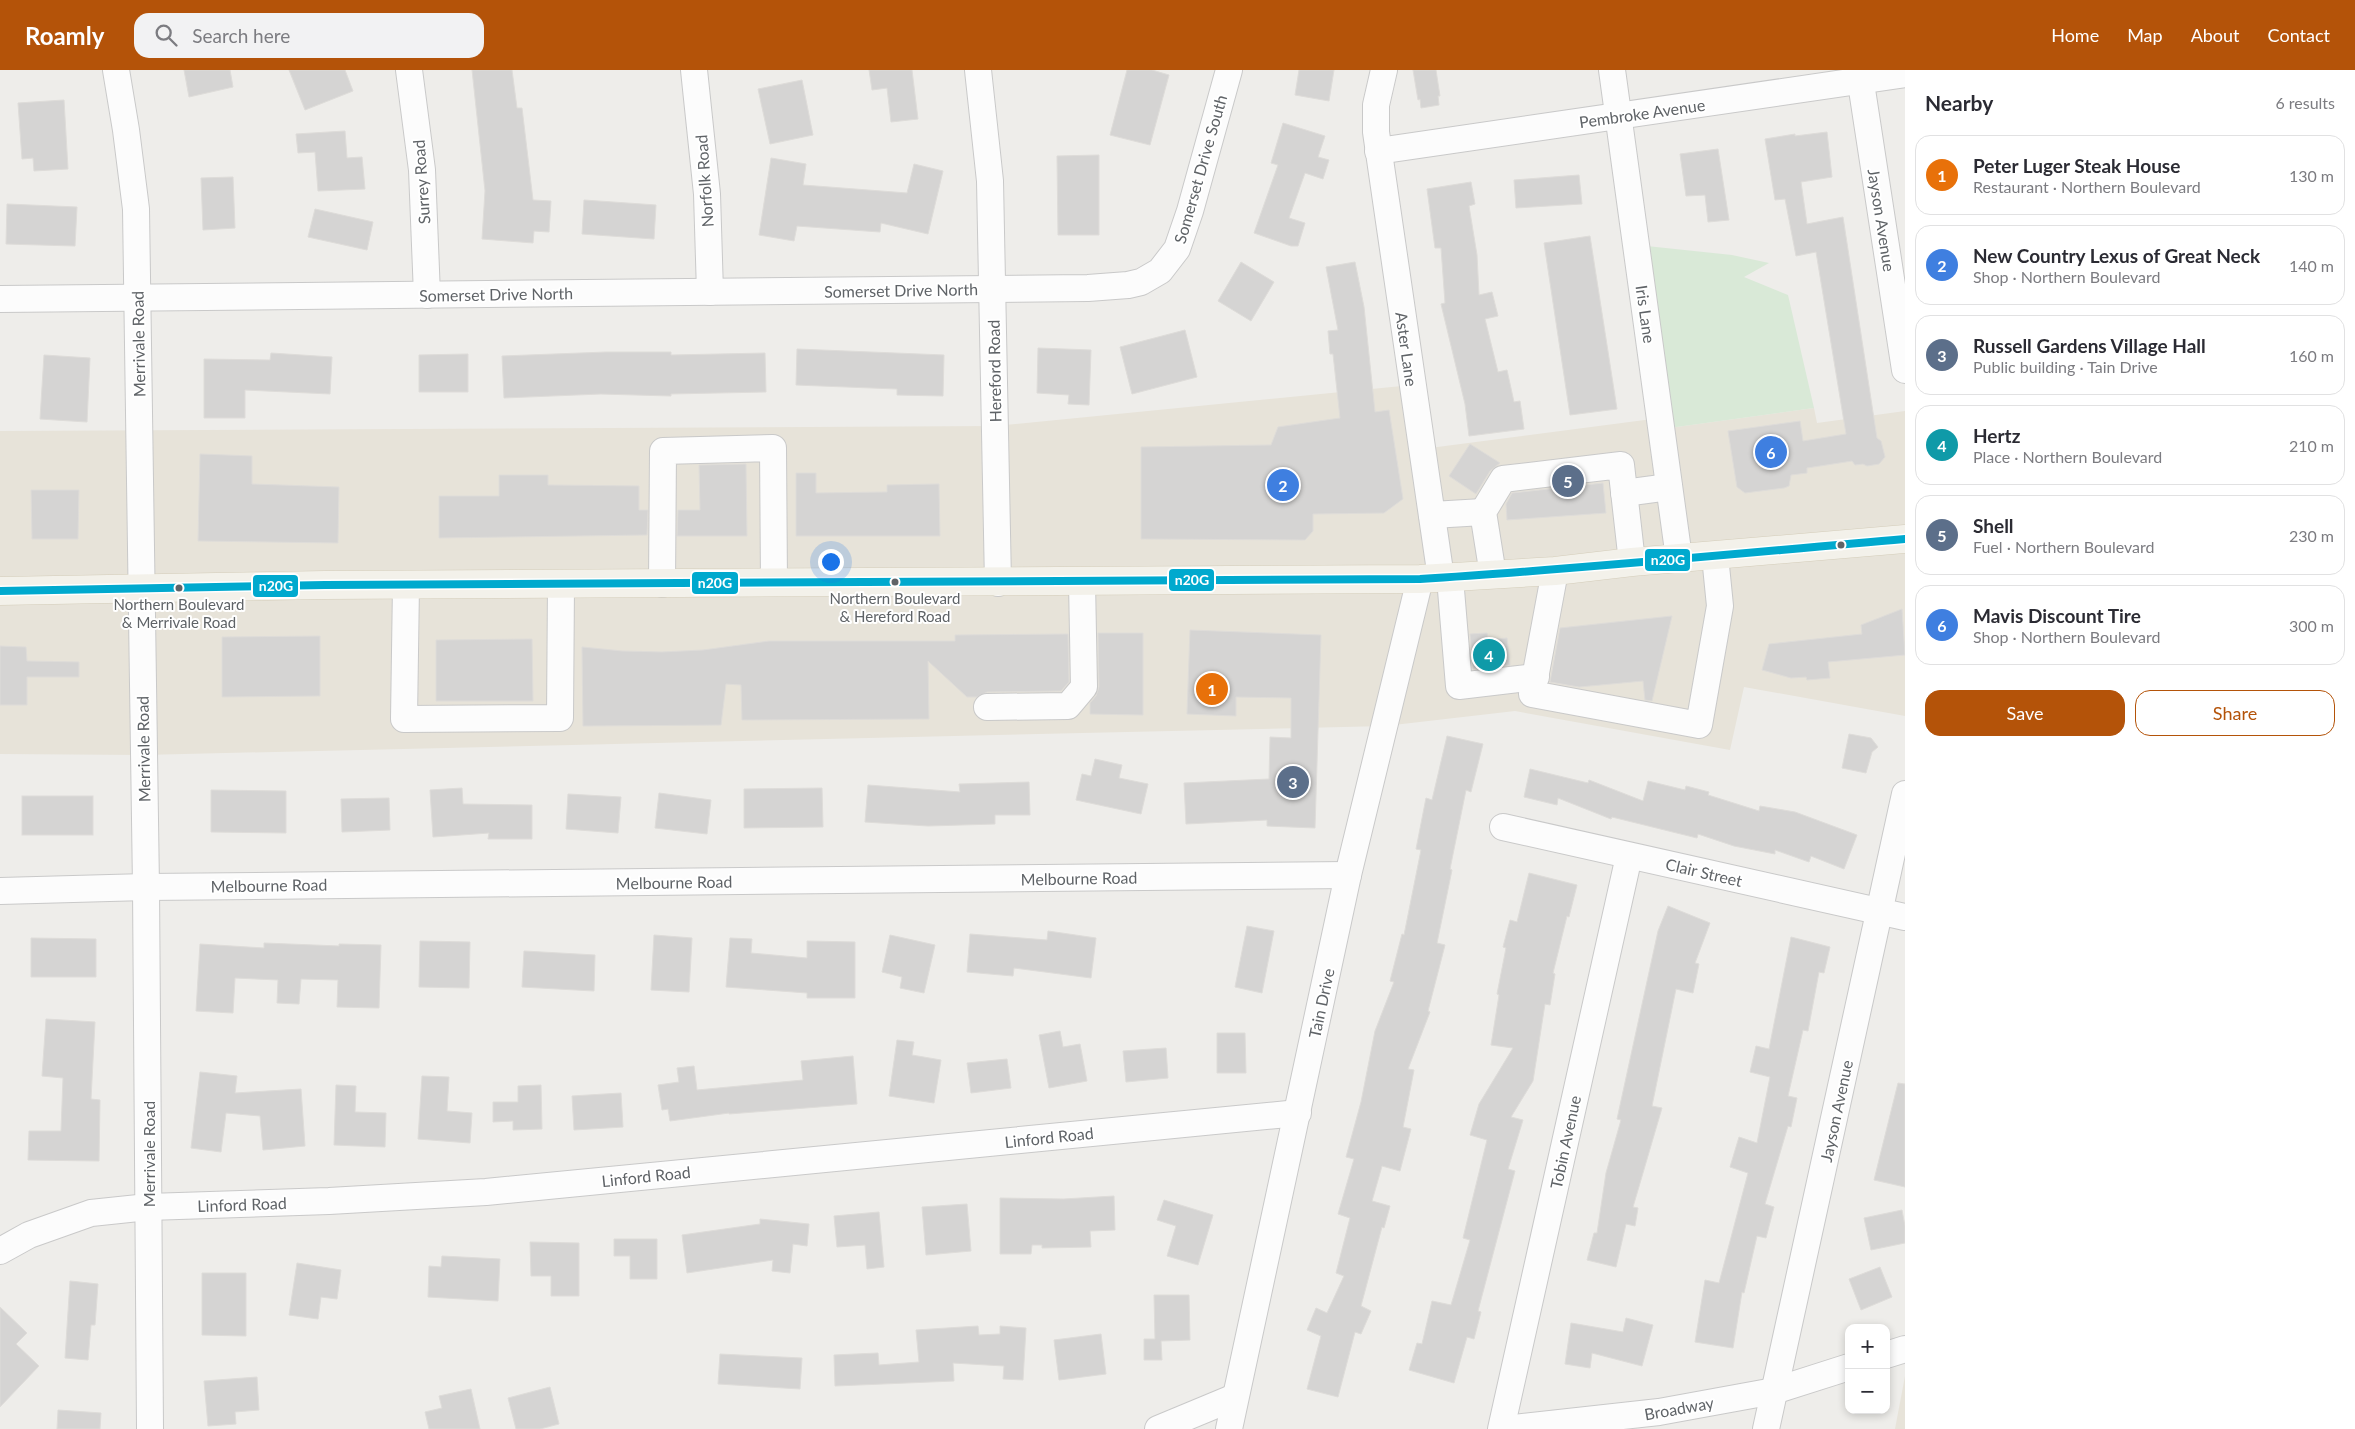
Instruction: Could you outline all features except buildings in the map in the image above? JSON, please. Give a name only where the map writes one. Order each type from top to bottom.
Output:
[{"type":"main road","points":[[0,591],[406,585],[1082,582],[1437,578],[1555,571],[1632,562],[1905,539]]},
{"type":"street","name":"Merrivale Road","points":[[116,70],[136,209],[140,589],[146,887],[150,1429]]},
{"type":"street","name":"Surrey Road","points":[[409,70],[422,170],[427,295]]},
{"type":"street","name":"Norfolk Road","points":[[694,70],[707,194],[710,292]]},
{"type":"street","name":"Hereford Road","points":[[978,70],[990,181],[998,582]]},
{"type":"street","name":"Somerset Drive South","points":[[992,289],[1088,288],[1128,285],[1141,282],[1160,271],[1177,249],[1229,70]]},
{"type":"street","name":"Aster Lane","points":[[1384,70],[1379,87],[1375,119],[1378,151],[1432,515],[1437,578],[1459,686],[1536,677]]},
{"type":"street","name":"Iris Lane","points":[[1612,70],[1679,558]]},
{"type":"street","name":"Pembroke Avenue","points":[[1378,151],[1619,117],[1860,75],[1905,74]]},
{"type":"street","name":"Jayson Avenue","points":[[1860,75],[1905,370]]},
{"type":"street","name":"Somerset Drive North","points":[[0,299],[992,289]]},
{"type":"street","points":[[662,584],[663,451],[773,448],[774,583]]},
{"type":"street","points":[[1493,575],[1483,512],[1503,479],[1621,466],[1632,562]]},
{"type":"street","points":[[1624,493],[1670,487]]},
{"type":"street","points":[[1432,515],[1483,512]]},
{"type":"street","points":[[1555,571],[1532,694],[1699,725],[1720,606],[1715,556]]},
{"type":"street","name":"Tain Drive","points":[[1229,1429],[1348,875],[1437,578]]},
{"type":"street","points":[[987,707],[1068,706],[1084,687],[1082,582]]},
{"type":"street","points":[[406,585],[404,719],[560,718],[561,584]]},
{"type":"street","name":"Jayson Avenue","points":[[1766,1429],[1905,794]]},
{"type":"street","name":"Clair Street","points":[[1503,827],[1905,917]]},
{"type":"street","name":"Tobin Avenue","points":[[1503,1429],[1629,856]]},
{"type":"street","name":"Melbourne Road","points":[[0,891],[146,887],[1348,875]]},
{"type":"street","name":"Linford Road","points":[[0,1251],[29,1235],[91,1213],[148,1207],[329,1201],[486,1192],[1298,1113]]},
{"type":"street","points":[[1890,1354],[1905,1349]]},
{"type":"street","name":"Broadway","points":[[1503,1429],[1659,1412],[1774,1391],[1845,1368]]},
{"type":"street","points":[[1158,1429],[1235,1397]]},
{"type":"shaded area","points":[[1412,385],[1422,449],[1660,418],[1662,429],[1814,408],[1817,423],[1905,411],[1905,716],[1744,687],[1730,750],[1515,711],[1385,726],[143,755],[0,754],[0,431],[995,426]]},
{"type":"shaded area","points":[[1905,1376],[1905,1429],[1895,1429]]},
{"type":"green space","points":[[1637,245],[1732,255],[1769,263],[1744,277],[1788,295],[1814,408],[1662,429]]},
{"type":"transit line","name":"n20G","points":[[0,591],[325,585],[1420,579],[1602,566],[1905,539]]},
{"type":"place","name":"Mavis Discount Tire","points":[[1771,452]]},
{"type":"place","name":"Shell","points":[[1568,481]]},
{"type":"place","name":"New Country Lexus of Great Neck","points":[[1283,485]]},
{"type":"place","name":"Northern Boulevard & Hereford Road","points":[[895,582]]},
{"type":"place","name":"Northern Boulevard & Merrivale Road","points":[[179,588]]},
{"type":"place","name":"Hertz","points":[[1489,655]]},
{"type":"place","name":"Peter Luger Steak House","points":[[1212,689]]},
{"type":"place","name":"Russell Gardens Village Hall","points":[[1293,782]]}]
